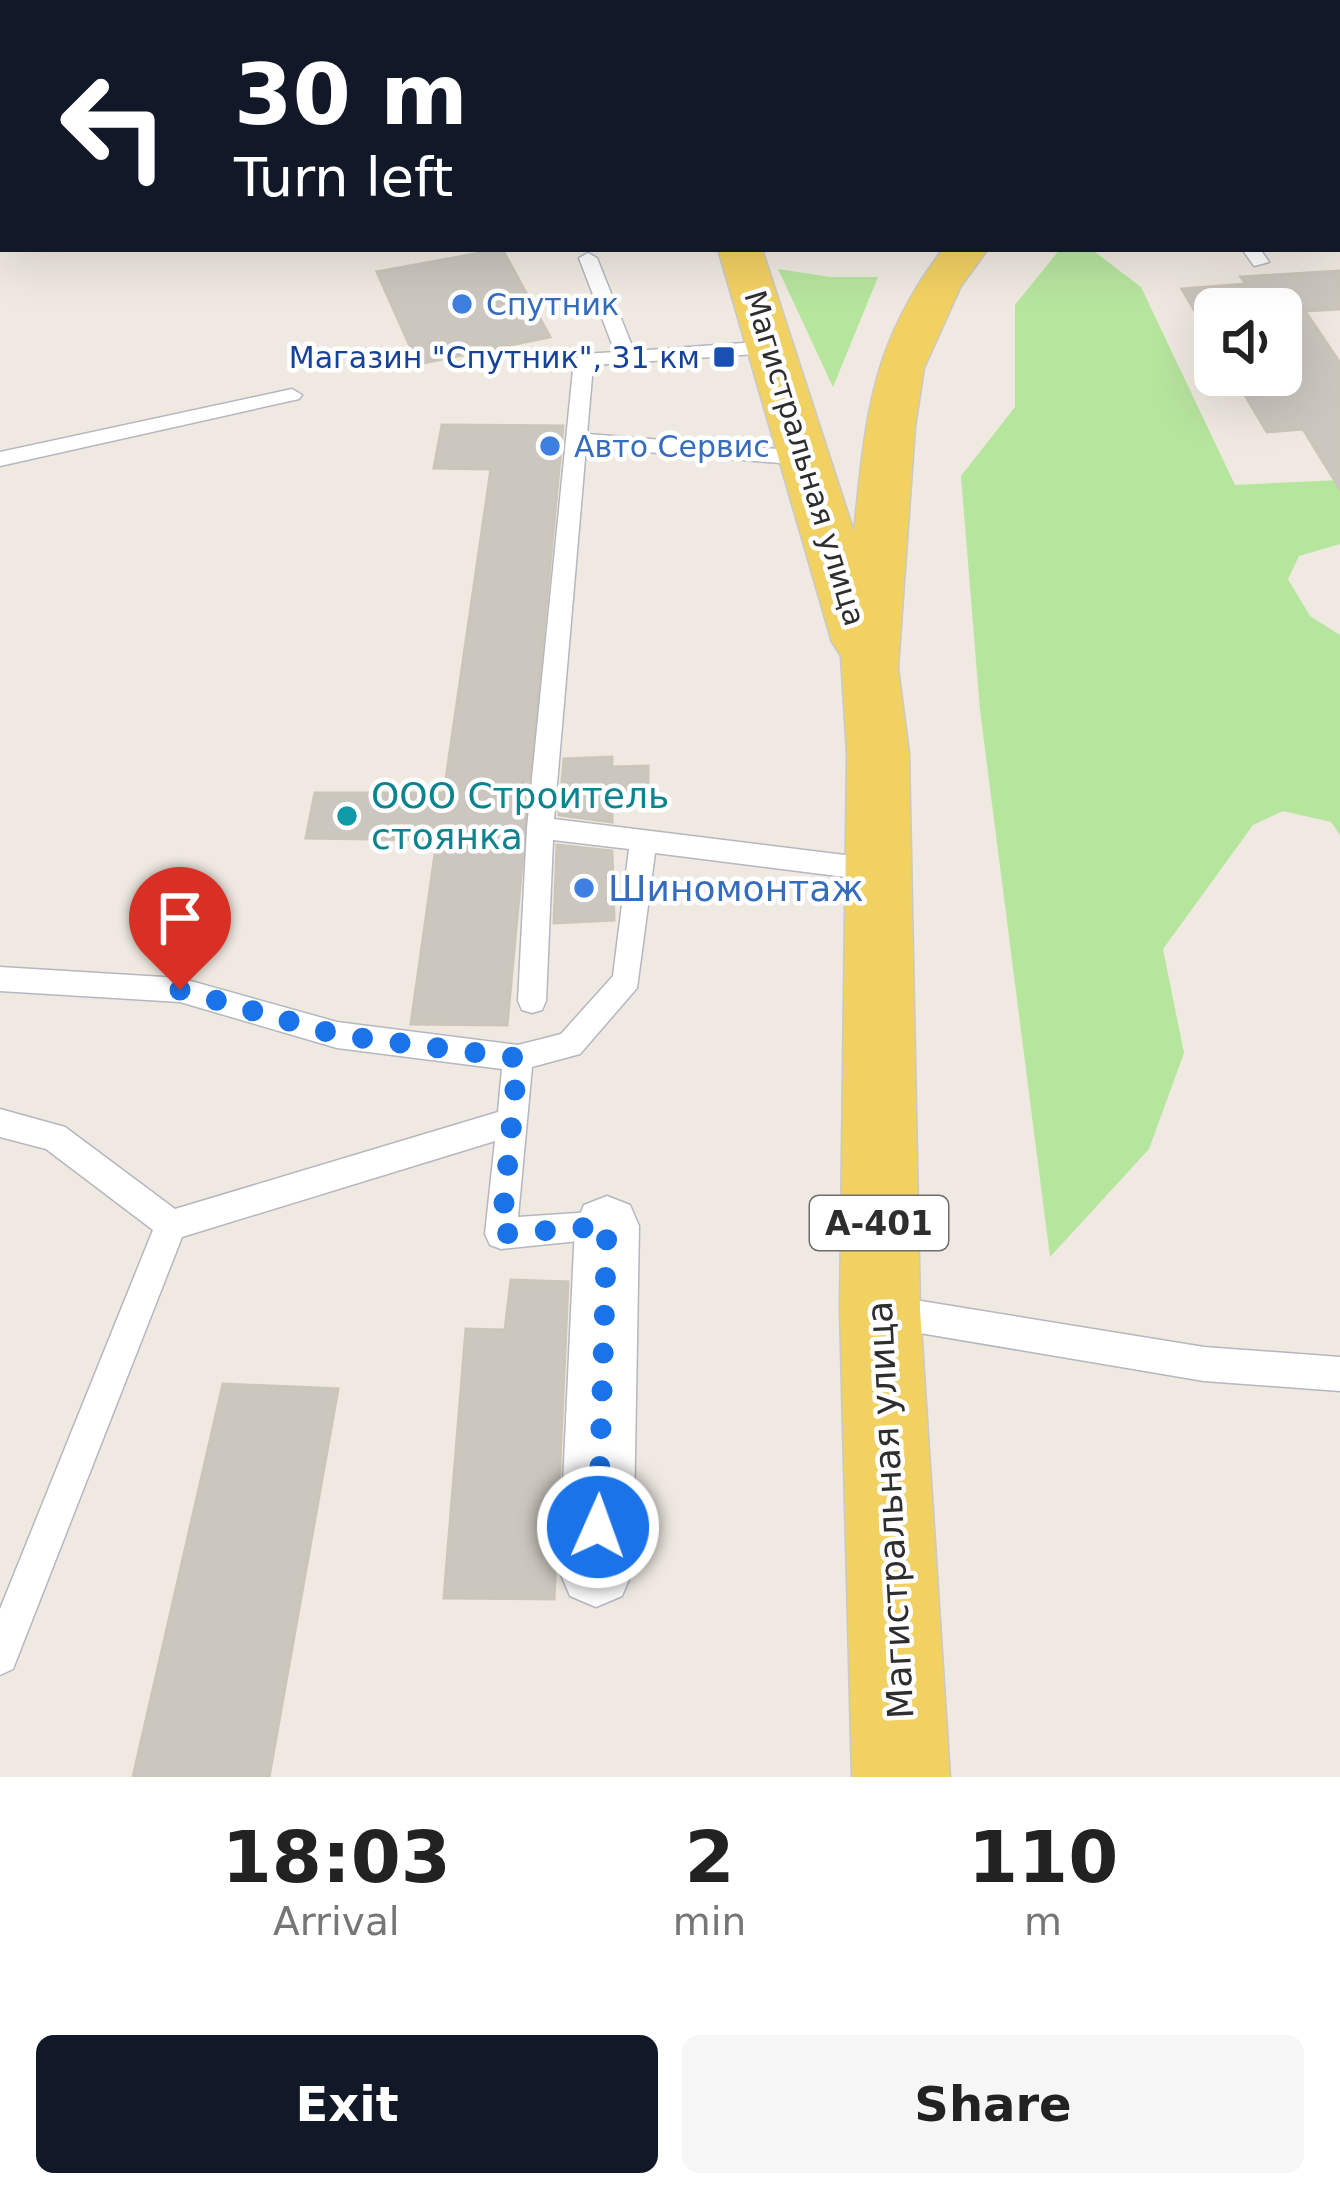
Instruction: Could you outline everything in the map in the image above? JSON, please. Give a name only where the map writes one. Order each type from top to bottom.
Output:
[{"type":"main road","name":"Магистральная улица","points":[[737,252],[772,347],[869,668]]},
{"type":"main road","name":"Магистральная улица","points":[[902,1777],[880,1310],[878,753],[869,668],[890,427],[900,368],[939,285],[963,252]]},
{"type":"street","points":[[596,1570],[607,1226]]},
{"type":"lane","points":[[588,258],[627,357]]},
{"type":"lane","points":[[532,1001],[540,828],[584,360],[772,347]]},
{"type":"lane","points":[[0,459],[292,395]]},
{"type":"lane","points":[[577,440],[803,458]]},
{"type":"lane","points":[[540,828],[877,870]]},
{"type":"lane","points":[[0,979],[180,990],[338,1035],[518,1058],[570,1045],[627,980],[643,843]]},
{"type":"lane","points":[[518,1058],[501,1234],[607,1226]]},
{"type":"lane","points":[[0,1123],[54,1137],[171,1225]]},
{"type":"lane","points":[[171,1225],[512,1123]]},
{"type":"lane","points":[[0,1656],[171,1225]]},
{"type":"lane","points":[[880,1310],[1204,1364],[1340,1375]]},
{"type":"green space","points":[[1058,252],[1095,252],[1141,287],[1235,485],[1340,480],[1340,544],[1299,556],[1288,579],[1310,616],[1340,635],[1340,835],[1331,822],[1283,811],[1253,825],[1163,949],[1184,1053],[1149,1149],[1050,1257],[980,710],[961,476],[1015,407],[1015,305]]},
{"type":"green space","points":[[778,269],[830,277],[878,277],[833,387]]},
{"type":"building","name":"Спутник","points":[[504,252],[550,337],[418,364],[377,272]]},
{"type":"building","points":[[1340,271],[1340,309],[1305,311],[1340,363],[1340,489],[1303,429],[1267,432],[1246,396],[1302,396],[1302,288],[1195,288],[1246,284],[1241,277]]},
{"type":"building","points":[[1194,288],[1194,309],[1182,289]]},
{"type":"building","points":[[442,425],[563,426],[507,1025],[411,1024],[437,840],[306,838],[315,793],[444,793],[491,469],[434,468]]},
{"type":"building","points":[[612,757],[612,767],[648,766],[648,803],[612,803],[612,822],[559,815],[564,759]]},
{"type":"building","name":"Шиномонтаж","points":[[557,845],[612,851],[614,920],[554,923]]},
{"type":"building","points":[[511,1280],[568,1282],[554,1599],[444,1598],[466,1329],[505,1330]]},
{"type":"building","points":[[223,1384],[338,1389],[269,1777],[133,1777]]},
{"type":"place","name":"Спутник","points":[[462,304]]},
{"type":"place","name":"Магазин \"Спутник\", 31 км","points":[[724,357]]},
{"type":"place","name":"Авто Сервис","points":[[550,446]]},
{"type":"place","name":"ООО Строитель стоянка","points":[[347,816]]},
{"type":"place","name":"Шиномонтаж","points":[[584,888]]},
{"type":"route","points":[[180,990],[338,1035],[518,1058],[501,1234],[607,1226],[598,1527]]}]
